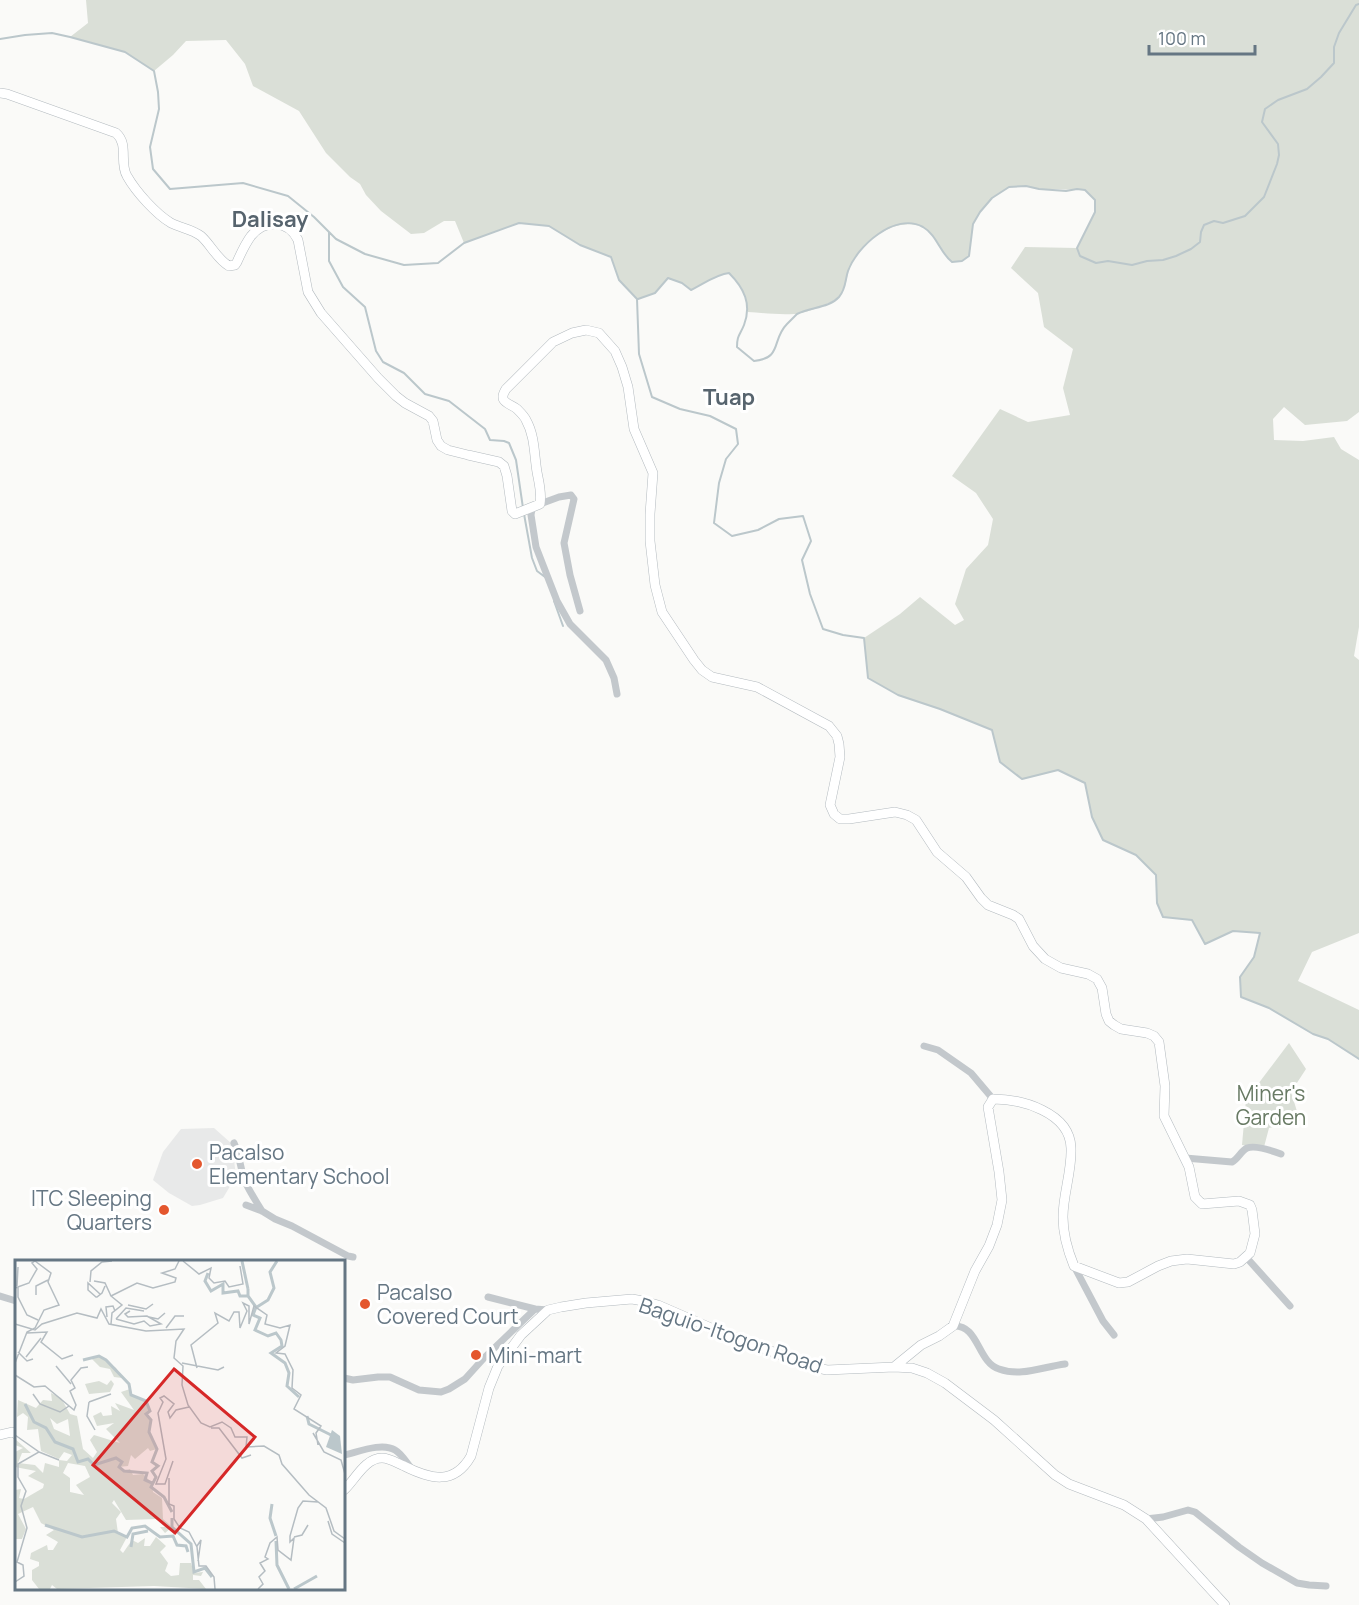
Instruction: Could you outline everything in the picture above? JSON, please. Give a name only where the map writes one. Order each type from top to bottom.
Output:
[{"type":"street","points":[[0,93],[117,133],[123,143],[123,167],[132,183],[164,219],[197,233],[220,260],[229,266],[235,265],[252,235],[260,228],[271,224],[281,224],[294,232],[298,240],[308,292],[321,313],[390,390],[433,421],[437,440],[441,446],[448,450],[499,462],[504,466],[512,511],[516,514],[558,497],[571,495],[574,498],[564,543],[580,611]]},
{"type":"street","points":[[617,694],[614,678],[606,660],[570,624],[536,547],[531,515],[542,496],[535,460],[534,440],[526,420],[517,408],[506,404],[503,399],[506,389],[553,342],[572,333],[586,330],[598,333],[615,351],[622,367],[628,387],[634,429],[653,473],[650,541],[658,601],[662,612],[688,652],[702,670],[712,677],[756,687],[829,726],[837,736],[840,757],[830,805],[834,814],[840,819],[849,819],[895,812],[916,820],[937,852],[966,877],[988,905],[1013,915],[1019,920],[1033,946],[1045,959],[1061,968],[1088,974],[1096,979],[1102,988],[1109,1021],[1121,1029],[1154,1036],[1160,1042],[1165,1086],[1164,1116],[1189,1167],[1195,1197],[1202,1204],[1245,1202],[1252,1210],[1255,1234],[1250,1253],[1234,1264],[1187,1259],[1171,1261],[1128,1282],[1119,1282],[1074,1266]]},
{"type":"street","points":[[924,1046],[938,1050],[971,1073],[993,1099],[1044,1110],[1063,1125],[1071,1149],[1063,1215],[1064,1235],[1074,1266],[1103,1321],[1114,1335]]},
{"type":"street","points":[[894,1367],[921,1345],[953,1326],[997,1225],[1002,1200],[988,1107],[993,1099]]},
{"type":"street","points":[[234,1143],[239,1153],[248,1188],[262,1210]]},
{"type":"street","points":[[1185,1158],[1232,1162],[1238,1159],[1244,1150],[1251,1147],[1281,1154]]},
{"type":"street","points":[[246,1205],[262,1210],[275,1219],[353,1257]]},
{"type":"street","points":[[1246,1257],[1290,1306]]},
{"type":"street","points":[[0,1296],[15,1300]]},
{"type":"street","points":[[488,1297],[548,1310]]},
{"type":"street","name":"Baguio-Itogon Road","points":[[548,1310],[586,1303],[632,1299],[658,1305],[813,1368],[827,1370],[894,1367],[912,1368],[927,1373],[945,1383],[994,1420],[1055,1475],[1069,1484],[1124,1505],[1146,1519],[1225,1605]]},
{"type":"street","points":[[345,1378],[353,1380],[390,1377],[419,1390],[441,1392],[465,1379],[535,1309]]},
{"type":"street","points":[[345,1489],[364,1467],[382,1458],[430,1477],[440,1478],[459,1472],[471,1456],[489,1388],[498,1366],[520,1335],[548,1310]]},
{"type":"street","points":[[953,1326],[966,1328],[985,1358],[999,1370],[1016,1373],[1065,1364]]},
{"type":"street","points":[[0,1435],[15,1434]]},
{"type":"street","points":[[345,1455],[377,1446],[389,1447],[399,1453],[412,1470]]},
{"type":"street","points":[[1146,1519],[1188,1510],[1195,1512],[1239,1547],[1297,1583],[1326,1586]]},
{"type":"shaded area","name":"Pacalso Elementary School","points":[[214,1128],[232,1144],[236,1176],[223,1198],[192,1206],[169,1193],[153,1180],[163,1152],[181,1129]]},
{"type":"green space","points":[[86,0],[1359,0],[1359,412],[1347,421],[1305,425],[1284,407],[1273,419],[1274,440],[1303,441],[1334,437],[1341,449],[1359,460],[1359,627],[1354,656],[1359,660],[1359,933],[1312,952],[1298,981],[1359,1010],[1359,1059],[1328,1039],[1313,1034],[1269,1008],[1241,997],[1240,977],[1254,957],[1260,933],[1233,931],[1205,944],[1192,920],[1163,917],[1157,903],[1156,875],[1136,855],[1103,840],[1092,817],[1085,783],[1058,770],[1022,779],[1000,762],[992,730],[898,695],[868,678],[864,638],[900,614],[920,597],[955,625],[964,620],[955,604],[966,569],[988,545],[993,519],[976,493],[952,476],[1000,409],[1028,422],[1070,415],[1063,388],[1073,349],[1044,327],[1038,293],[1011,268],[1025,247],[1077,248],[1095,212],[1095,200],[1085,190],[1009,187],[992,198],[980,212],[973,224],[969,256],[962,261],[952,262],[928,230],[923,227],[906,224],[888,229],[873,238],[860,250],[851,265],[840,296],[829,303],[804,312],[783,314],[748,312],[743,291],[729,273],[715,277],[691,290],[682,283],[668,278],[655,293],[637,299],[619,280],[611,257],[580,245],[549,226],[518,223],[464,243],[455,221],[444,221],[424,233],[411,234],[381,211],[366,195],[360,184],[326,153],[299,111],[253,86],[245,64],[226,40],[186,41],[154,71],[125,52],[70,37],[88,23]]},
{"type":"green space","name":"Miner's Garden","points":[[1289,1043],[1306,1069],[1291,1092],[1300,1121],[1269,1128],[1264,1147],[1242,1145],[1246,1100]]},
{"type":"waterway","points":[[638,299],[655,293],[668,278],[682,283],[691,290],[715,277],[729,273],[739,284],[747,303],[746,317],[738,337],[737,347],[754,361],[763,359],[773,352],[782,330],[797,314],[835,301],[839,297],[853,261],[868,242],[878,234],[901,224],[923,227],[928,230],[952,262],[962,261],[969,256],[973,224],[980,212],[992,198],[1009,187],[1085,190],[1095,200],[1095,212],[1077,248],[1080,256],[1096,263],[1108,261],[1132,265],[1176,256],[1200,242],[1204,225],[1214,221],[1223,223],[1245,216],[1264,197],[1279,155],[1278,144],[1262,122],[1265,109],[1278,100],[1307,89],[1334,63],[1334,47],[1339,33],[1356,5],[1359,4]]},
{"type":"waterway","points":[[0,39],[52,33],[125,52],[154,71],[159,109],[150,147],[153,169],[170,189],[243,183],[288,196],[336,239],[365,254],[404,265],[438,263],[464,243],[519,223],[549,226],[580,245],[611,257],[619,280],[637,299],[639,354],[652,397],[680,409],[710,416],[736,429],[738,444],[726,459],[719,483],[714,523],[732,536],[758,530],[779,519],[803,516],[811,541],[802,560],[810,594],[823,629],[864,638],[868,678],[898,695],[992,730],[1000,762],[1022,779],[1058,770],[1085,783],[1092,817],[1103,840],[1136,855],[1156,875],[1157,903],[1163,917],[1192,920],[1205,944],[1233,931],[1260,933],[1254,957],[1240,977],[1241,997],[1269,1008],[1313,1034],[1328,1039],[1359,1059]]},
{"type":"waterway","points":[[329,232],[329,261],[343,287],[365,307],[376,351],[383,362],[404,373],[425,394],[449,401],[485,429],[490,440],[509,443],[516,460],[523,508]]},
{"type":"waterway","points":[[524,514],[532,558],[537,571],[545,577]]},
{"type":"waterway","points":[[554,601],[563,626]]},
{"type":"place","name":"Pacalso Elementary School","points":[[197,1164]]},
{"type":"place","name":"ITC Sleeping Quarters","points":[[164,1210]]},
{"type":"place","name":"Pacalso Covered Court","points":[[365,1304]]},
{"type":"place","name":"Mini-mart","points":[[476,1355]]},
{"type":"district","name":"Dalisay","points":[[270,219]]},
{"type":"district","name":"Tuap","points":[[729,397]]}]
